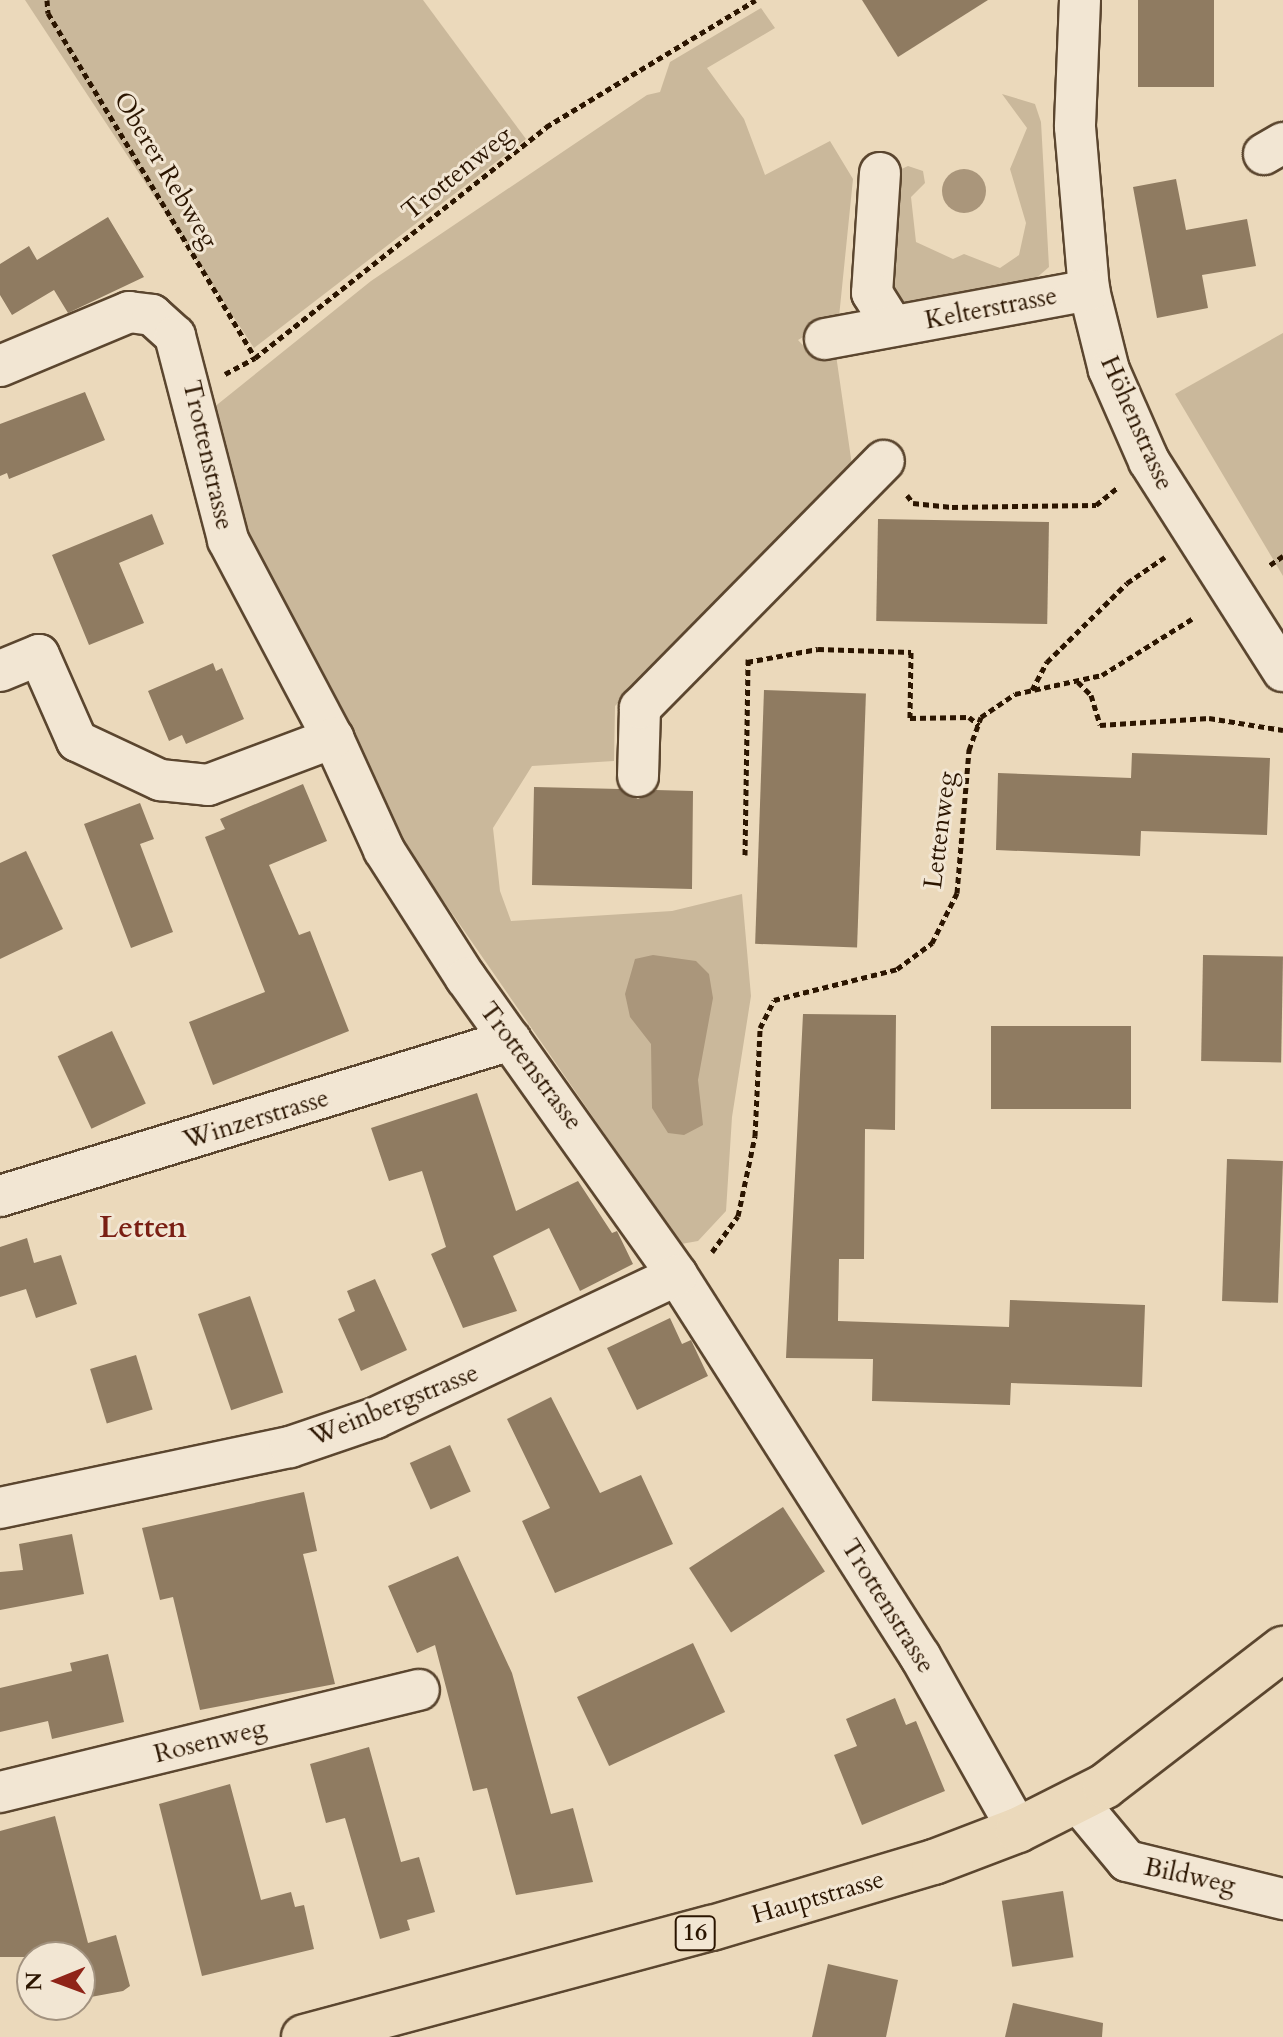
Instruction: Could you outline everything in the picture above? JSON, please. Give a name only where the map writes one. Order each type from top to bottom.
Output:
[{"type":"main road","name":"Hauptstrasse","points":[[304,2037],[712,1928],[934,1862],[1018,1830],[1077,1801],[1167,1743],[1283,1649]]},
{"type":"street","name":"Höhenstrasse","points":[[1080,0],[1075,127],[1089,290],[1109,370],[1149,461],[1194,536],[1283,671]]},
{"type":"street","name":"Kelterstrasse","points":[[880,173],[872,293],[893,326]]},
{"type":"street","name":"Kelterstrasse","points":[[825,339],[1089,290]]},
{"type":"street","name":"Trottenstrasse","points":[[0,366],[99,320],[141,312],[165,323],[181,348],[228,540],[333,738],[384,850],[511,1040],[677,1275],[920,1656],[1018,1830]]},
{"type":"street","points":[[638,776],[640,708],[884,461]]},
{"type":"street","points":[[0,671],[39,655],[77,741],[160,780],[208,785],[333,738]]},
{"type":"street","name":"Winzerstrasse","points":[[0,1196],[511,1040]]},
{"type":"street","name":"Weinbergstrasse","points":[[0,1508],[290,1447],[375,1418],[677,1275]]},
{"type":"street","name":"Rosenweg","points":[[0,1792],[419,1690]]},
{"type":"street","name":"Bildweg","points":[[1077,1801],[1127,1861],[1283,1899]]},
{"type":"path","name":"Oberer Rebweg","points":[[47,0],[48,13],[255,358]]},
{"type":"path","name":"Trottenweg","points":[[193,390],[255,358],[546,127],[756,0]]},
{"type":"path","points":[[884,461],[913,503],[952,507],[1096,505],[1125,482]]},
{"type":"path","points":[[1032,691],[1047,662],[1127,583],[1194,536]]},
{"type":"path","points":[[1270,565],[1283,556]]},
{"type":"path","points":[[747,662],[818,649],[911,652],[910,718],[969,717],[979,725],[1015,694],[1102,675],[1192,619]]},
{"type":"path","points":[[745,855],[747,662],[751,647]]},
{"type":"path","points":[[1077,681],[1091,695],[1100,725],[1209,718],[1283,730]]},
{"type":"path","name":"Lettenweg","points":[[677,1275],[711,1253],[738,1216],[755,1136],[760,1028],[774,1000],[897,969],[932,943],[957,893],[969,750],[979,725]]},
{"type":"shaded area","points":[[25,0],[423,0],[526,139],[254,348]]},
{"type":"shaded area","points":[[761,8],[775,28],[707,68],[744,119],[765,175],[830,141],[853,179],[839,317],[798,340],[817,360],[836,355],[853,472],[615,706],[614,761],[532,766],[493,828],[500,891],[511,921],[672,911],[742,894],[751,996],[732,1117],[726,1211],[698,1241],[681,1244],[368,792],[241,534],[208,412],[371,281],[647,95],[660,92],[670,62]]},
{"type":"shaded area","points":[[1002,94],[1035,104],[1041,122],[1049,267],[1034,280],[910,307],[881,294],[891,174],[908,166],[923,171],[925,183],[911,197],[916,242],[953,259],[964,254],[1000,268],[1019,255],[1026,223],[1010,169],[1027,128]]},
{"type":"shaded area","points":[[964,169],[980,175],[986,191],[980,207],[964,213],[948,207],[942,191],[948,175]]},
{"type":"shaded area","points":[[1283,333],[1283,576],[1175,394]]},
{"type":"shaded area","points":[[653,955],[696,961],[709,974],[713,998],[698,1080],[703,1125],[684,1135],[668,1133],[652,1108],[651,1044],[630,1017],[625,994],[635,959]]},
{"type":"building","points":[[862,0],[988,0],[898,57]]},
{"type":"building","points":[[1138,0],[1214,0],[1214,87],[1138,87]]},
{"type":"building","points":[[1176,179],[1186,230],[1247,219],[1256,266],[1202,275],[1208,308],[1157,318],[1133,187]]},
{"type":"building","points":[[108,217],[144,277],[68,313],[54,290],[12,315],[0,295],[0,264],[29,246],[37,260]]},
{"type":"building","points":[[85,392],[105,440],[9,479],[7,473],[0,476],[0,424]]},
{"type":"building","points":[[152,514],[164,544],[119,563],[144,623],[89,645],[52,555]]},
{"type":"building","points":[[878,519],[1049,522],[1047,624],[876,621]]},
{"type":"building","points":[[213,663],[216,671],[222,668],[244,719],[186,744],[182,735],[169,741],[148,691]]},
{"type":"building","points":[[764,690],[866,694],[857,947],[755,944]]},
{"type":"building","points":[[1132,753],[1270,758],[1267,835],[1141,831],[1140,856],[996,850],[998,773],[1131,778]]},
{"type":"building","points":[[303,784],[327,841],[269,865],[299,935],[310,931],[349,1031],[213,1085],[189,1022],[265,992],[205,837],[225,829],[220,819]]},
{"type":"building","points":[[534,787],[620,789],[638,799],[656,790],[693,791],[692,889],[532,885]]},
{"type":"building","points":[[140,803],[154,839],[140,844],[173,932],[131,948],[84,824]]},
{"type":"building","points":[[26,851],[63,929],[0,959],[0,863]]},
{"type":"building","points":[[1203,955],[1283,956],[1281,1062],[1201,1061]]},
{"type":"building","points":[[803,1014],[896,1015],[895,1130],[865,1129],[864,1259],[839,1259],[838,1321],[1009,1327],[1010,1300],[1145,1305],[1142,1387],[1011,1383],[1010,1405],[872,1401],[873,1359],[786,1358]]},
{"type":"building","points":[[991,1026],[1131,1026],[1131,1109],[991,1109]]},
{"type":"building","points":[[112,1031],[146,1104],[91,1129],[58,1056]]},
{"type":"building","points":[[477,1093],[516,1211],[578,1181],[612,1233],[617,1231],[633,1264],[580,1291],[549,1228],[493,1256],[517,1311],[463,1328],[431,1254],[446,1247],[422,1171],[389,1181],[371,1128]]},
{"type":"building","points":[[1227,1159],[1283,1161],[1278,1303],[1222,1301]]},
{"type":"building","points":[[27,1238],[34,1263],[61,1255],[77,1304],[36,1318],[26,1289],[0,1297],[0,1247]]},
{"type":"building","points":[[375,1279],[407,1350],[361,1371],[338,1319],[355,1311],[347,1291]]},
{"type":"building","points":[[250,1296],[283,1392],[231,1410],[198,1314]]},
{"type":"building","points":[[670,1318],[682,1344],[691,1340],[708,1376],[637,1410],[607,1348]]},
{"type":"building","points":[[136,1355],[153,1410],[107,1424],[90,1369]]},
{"type":"building","points":[[551,1397],[600,1493],[641,1475],[673,1544],[555,1593],[522,1521],[550,1508],[507,1419]]},
{"type":"building","points":[[450,1445],[471,1492],[431,1509],[410,1463]]},
{"type":"building","points":[[304,1492],[317,1551],[303,1554],[335,1684],[200,1710],[173,1597],[160,1600],[142,1528]]},
{"type":"building","points":[[783,1507],[825,1572],[731,1633],[689,1568]]},
{"type":"building","points":[[72,1534],[84,1594],[0,1610],[0,1572],[23,1570],[19,1544]]},
{"type":"building","points":[[458,1556],[512,1673],[551,1814],[573,1808],[593,1882],[516,1895],[487,1788],[473,1791],[435,1645],[417,1653],[388,1586]]},
{"type":"building","points":[[693,1643],[725,1712],[609,1766],[577,1697]]},
{"type":"building","points":[[108,1654],[124,1722],[52,1739],[48,1721],[0,1732],[0,1688],[72,1671],[70,1663]]},
{"type":"building","points":[[895,1698],[906,1725],[916,1721],[945,1791],[862,1825],[834,1755],[857,1746],[846,1719]]},
{"type":"building","points":[[369,1747],[401,1862],[419,1857],[435,1912],[407,1920],[410,1930],[380,1939],[345,1818],[326,1823],[310,1764]]},
{"type":"building","points":[[230,1784],[261,1900],[291,1892],[295,1907],[304,1905],[314,1949],[202,1976],[159,1804]]},
{"type":"building","points":[[55,1816],[87,1941],[16,1941],[16,1957],[0,1957],[0,1831]]},
{"type":"building","points":[[1063,1891],[1073,1957],[1012,1967],[1002,1901]]},
{"type":"building","points":[[116,1935],[130,1986],[123,1991],[96,1996],[95,1941]]},
{"type":"building","points":[[828,1964],[898,1980],[886,2037],[812,2037]]},
{"type":"building","points":[[1013,2003],[1103,2023],[1102,2037],[1005,2037]]},
{"type":"district","name":"Letten","points":[[143,1228]]}]
